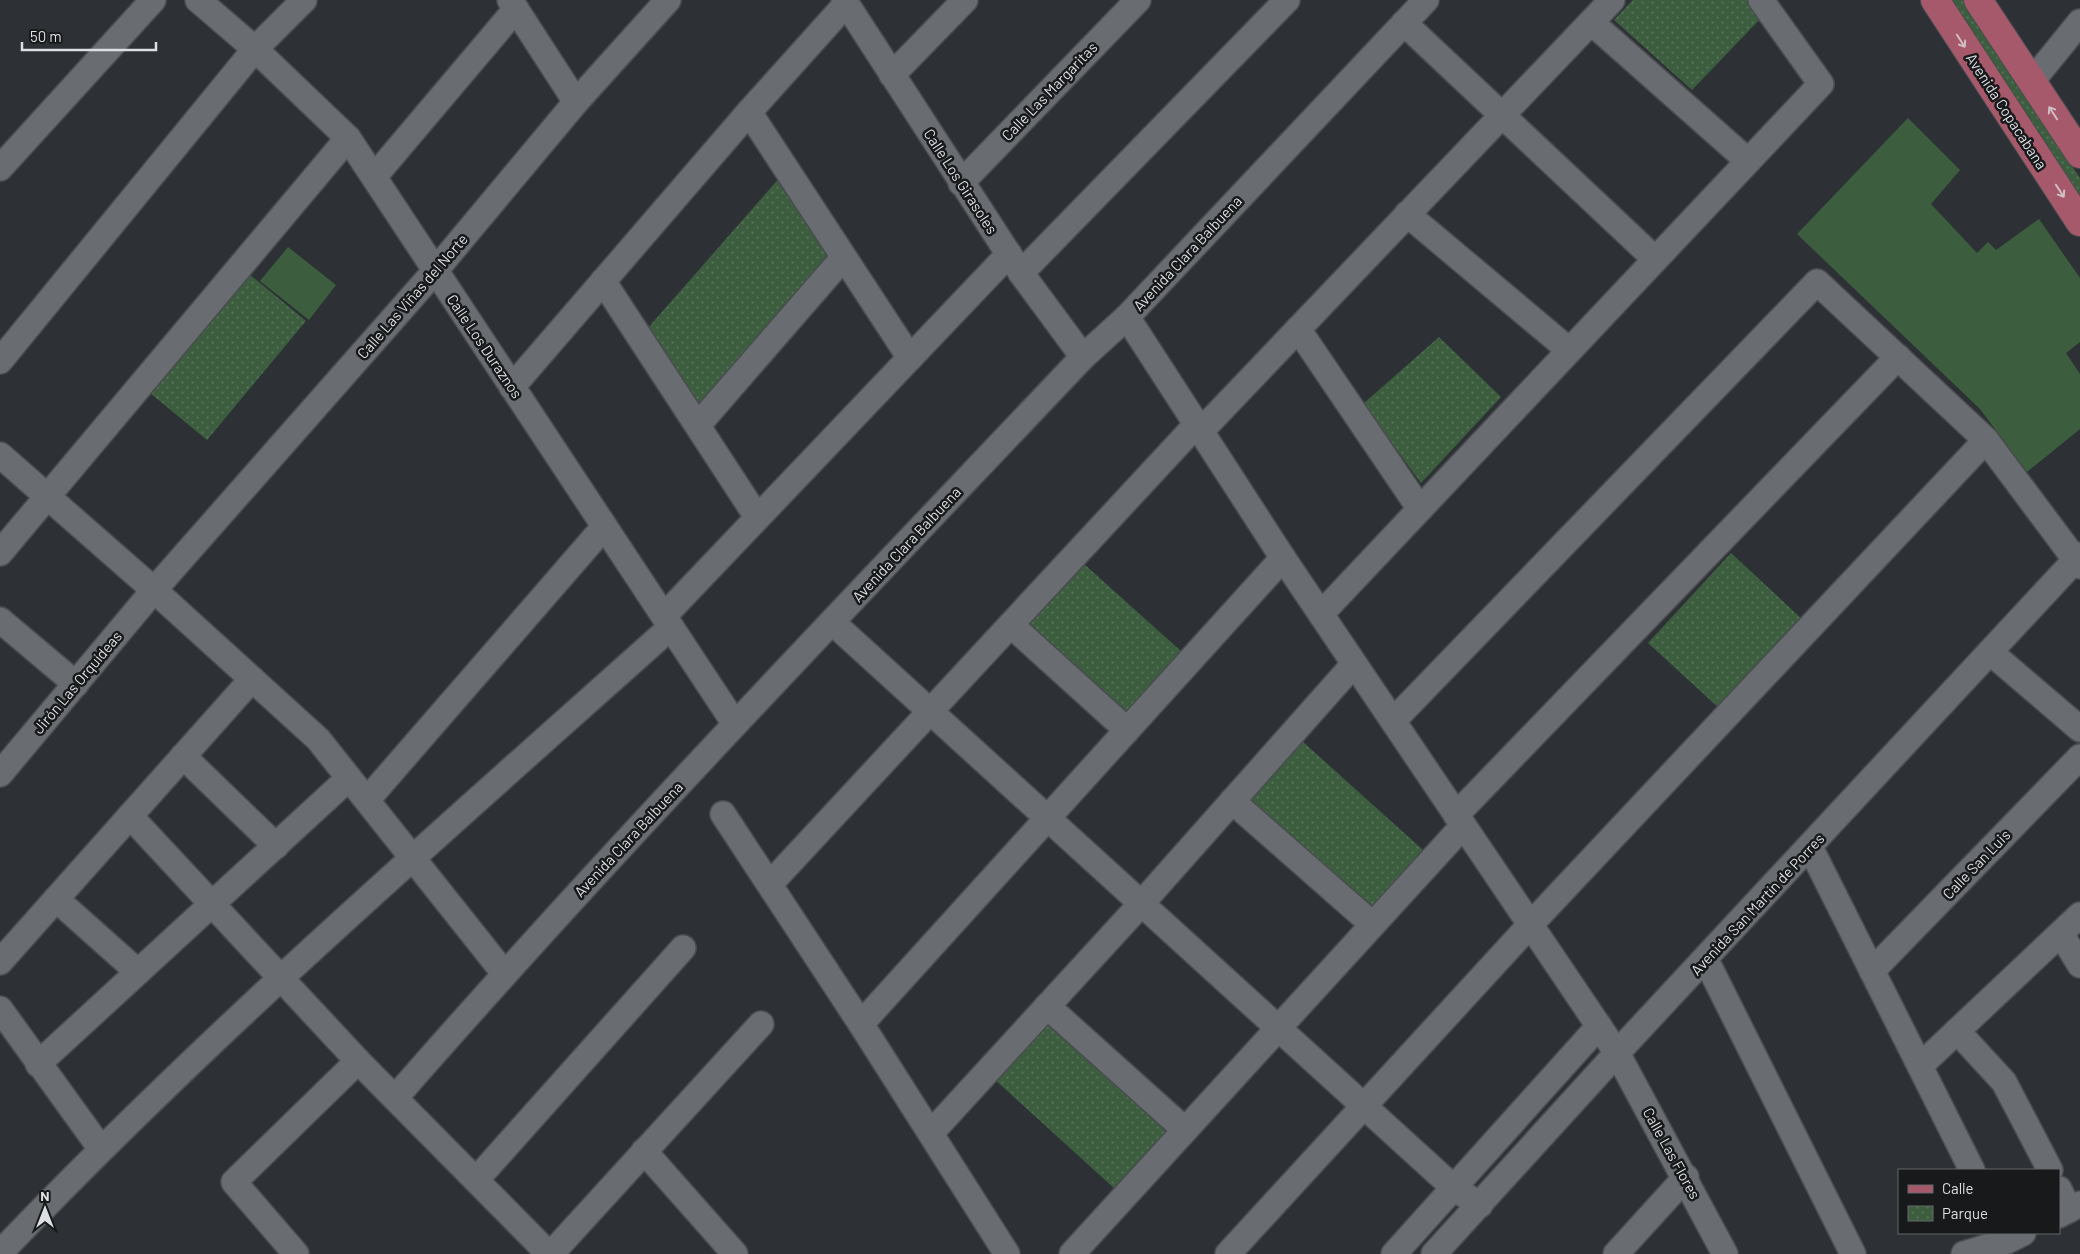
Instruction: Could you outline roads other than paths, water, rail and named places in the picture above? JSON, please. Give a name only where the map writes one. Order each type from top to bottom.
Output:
[{"type":"main road","name":"Avenida Copacabana","points":[[1935,0],[2080,222]]},
{"type":"main road","points":[[1978,0],[2080,154]]},
{"type":"street","points":[[0,168],[153,0]]},
{"type":"street","name":"Calle Los Duraznos","points":[[198,0],[255,50],[348,138],[735,724]]},
{"type":"street","points":[[0,361],[255,50],[304,0]]},
{"type":"street","name":"Calle Las Viñas del Norte","points":[[154,590],[435,271],[576,102],[666,0]]},
{"type":"street","points":[[892,75],[965,0]]},
{"type":"street","name":"Calle Las Margaritas","points":[[961,183],[1138,0]]},
{"type":"street","points":[[0,1253],[96,1153],[668,622],[757,517],[910,358],[1015,264],[1288,0]]},
{"type":"street","name":"Avenida Clara Balbuena","points":[[395,1098],[504,972],[735,724],[1083,357],[1127,317],[1426,0]]},
{"type":"street","points":[[770,884],[1011,625],[1198,428],[1298,329],[1612,0]]},
{"type":"street","points":[[1321,614],[1821,84],[1760,0]]},
{"type":"street","points":[[512,387],[845,2]]},
{"type":"street","name":"Calle Los Girasoles","points":[[845,2],[1015,264],[1083,357]]},
{"type":"street","points":[[374,177],[513,4],[576,102]]},
{"type":"street","points":[[1591,22],[1748,161]]},
{"type":"street","points":[[2032,81],[2080,22]]},
{"type":"street","points":[[1404,23],[1656,259]]},
{"type":"street","points":[[750,112],[843,258],[910,358]]},
{"type":"street","points":[[0,553],[348,138]]},
{"type":"street","points":[[1407,214],[1569,350]]},
{"type":"street","points":[[698,425],[843,258]]},
{"type":"street","points":[[603,281],[757,517]]},
{"type":"street","points":[[1393,721],[1816,282],[1986,440],[2078,561]]},
{"type":"street","name":"Calle Las Flores","points":[[1127,317],[1282,558],[1617,1053],[1686,1177],[1725,1254]]},
{"type":"street","points":[[1298,329],[1420,509]]},
{"type":"street","points":[[1072,1254],[1372,924],[1460,820],[1898,357]]},
{"type":"street","points":[[1228,1254],[1530,925],[1986,440]]},
{"type":"street","points":[[0,455],[154,590],[318,739],[504,972]]},
{"type":"street","points":[[367,800],[604,527]]},
{"type":"street","points":[[861,1024],[1282,558]]},
{"type":"street","name":"Avenida San Martín de Porres","points":[[1434,1254],[1617,1053],[1706,960],[1990,652],[2078,561]]},
{"type":"street","name":"Jirón Las Orquídeas","points":[[0,774],[154,590]]},
{"type":"street","points":[[0,620],[76,684]]},
{"type":"street","points":[[832,622],[1454,1188],[1480,1205]]},
{"type":"street","points":[[1011,625],[1127,730]]},
{"type":"street","points":[[1990,652],[2080,729]]},
{"type":"street","points":[[931,1133],[1141,904],[1354,664]]},
{"type":"street","points":[[0,962],[252,679]]},
{"type":"street","points":[[183,756],[276,846]]},
{"type":"street","name":"Calle San Luis","points":[[1872,971],[2080,757]]},
{"type":"street","points":[[38,1064],[349,778]]},
{"type":"street","points":[[1232,801],[1372,924]]},
{"type":"street","points":[[723,814],[861,1024],[1007,1254]]},
{"type":"street","points":[[130,816],[281,980],[550,1254],[761,1024]]},
{"type":"street","points":[[1810,847],[1972,1169]]},
{"type":"street","points":[[56,899],[138,972]]},
{"type":"street","points":[[1920,1066],[2080,915]]},
{"type":"street","points":[[2061,934],[2080,965]]},
{"type":"street","points":[[476,1180],[683,948]]},
{"type":"street","points":[[1706,960],[1854,1254]]},
{"type":"street","points":[[1047,1006],[1184,1130]]},
{"type":"street","points":[[0,1010],[96,1153]]},
{"type":"street","points":[[1394,1254],[1599,1026]]},
{"type":"street","points":[[0,1029],[96,1153]]},
{"type":"street","points":[[1957,1031],[2004,1082],[2049,1169]]},
{"type":"street","points":[[296,1254],[234,1182],[358,1060]]},
{"type":"street","points":[[644,1151],[735,1254]]},
{"type":"street","points":[[1616,1254],[1686,1177]]},
{"type":"street","points":[[1964,1254],[2012,1240]]}]
